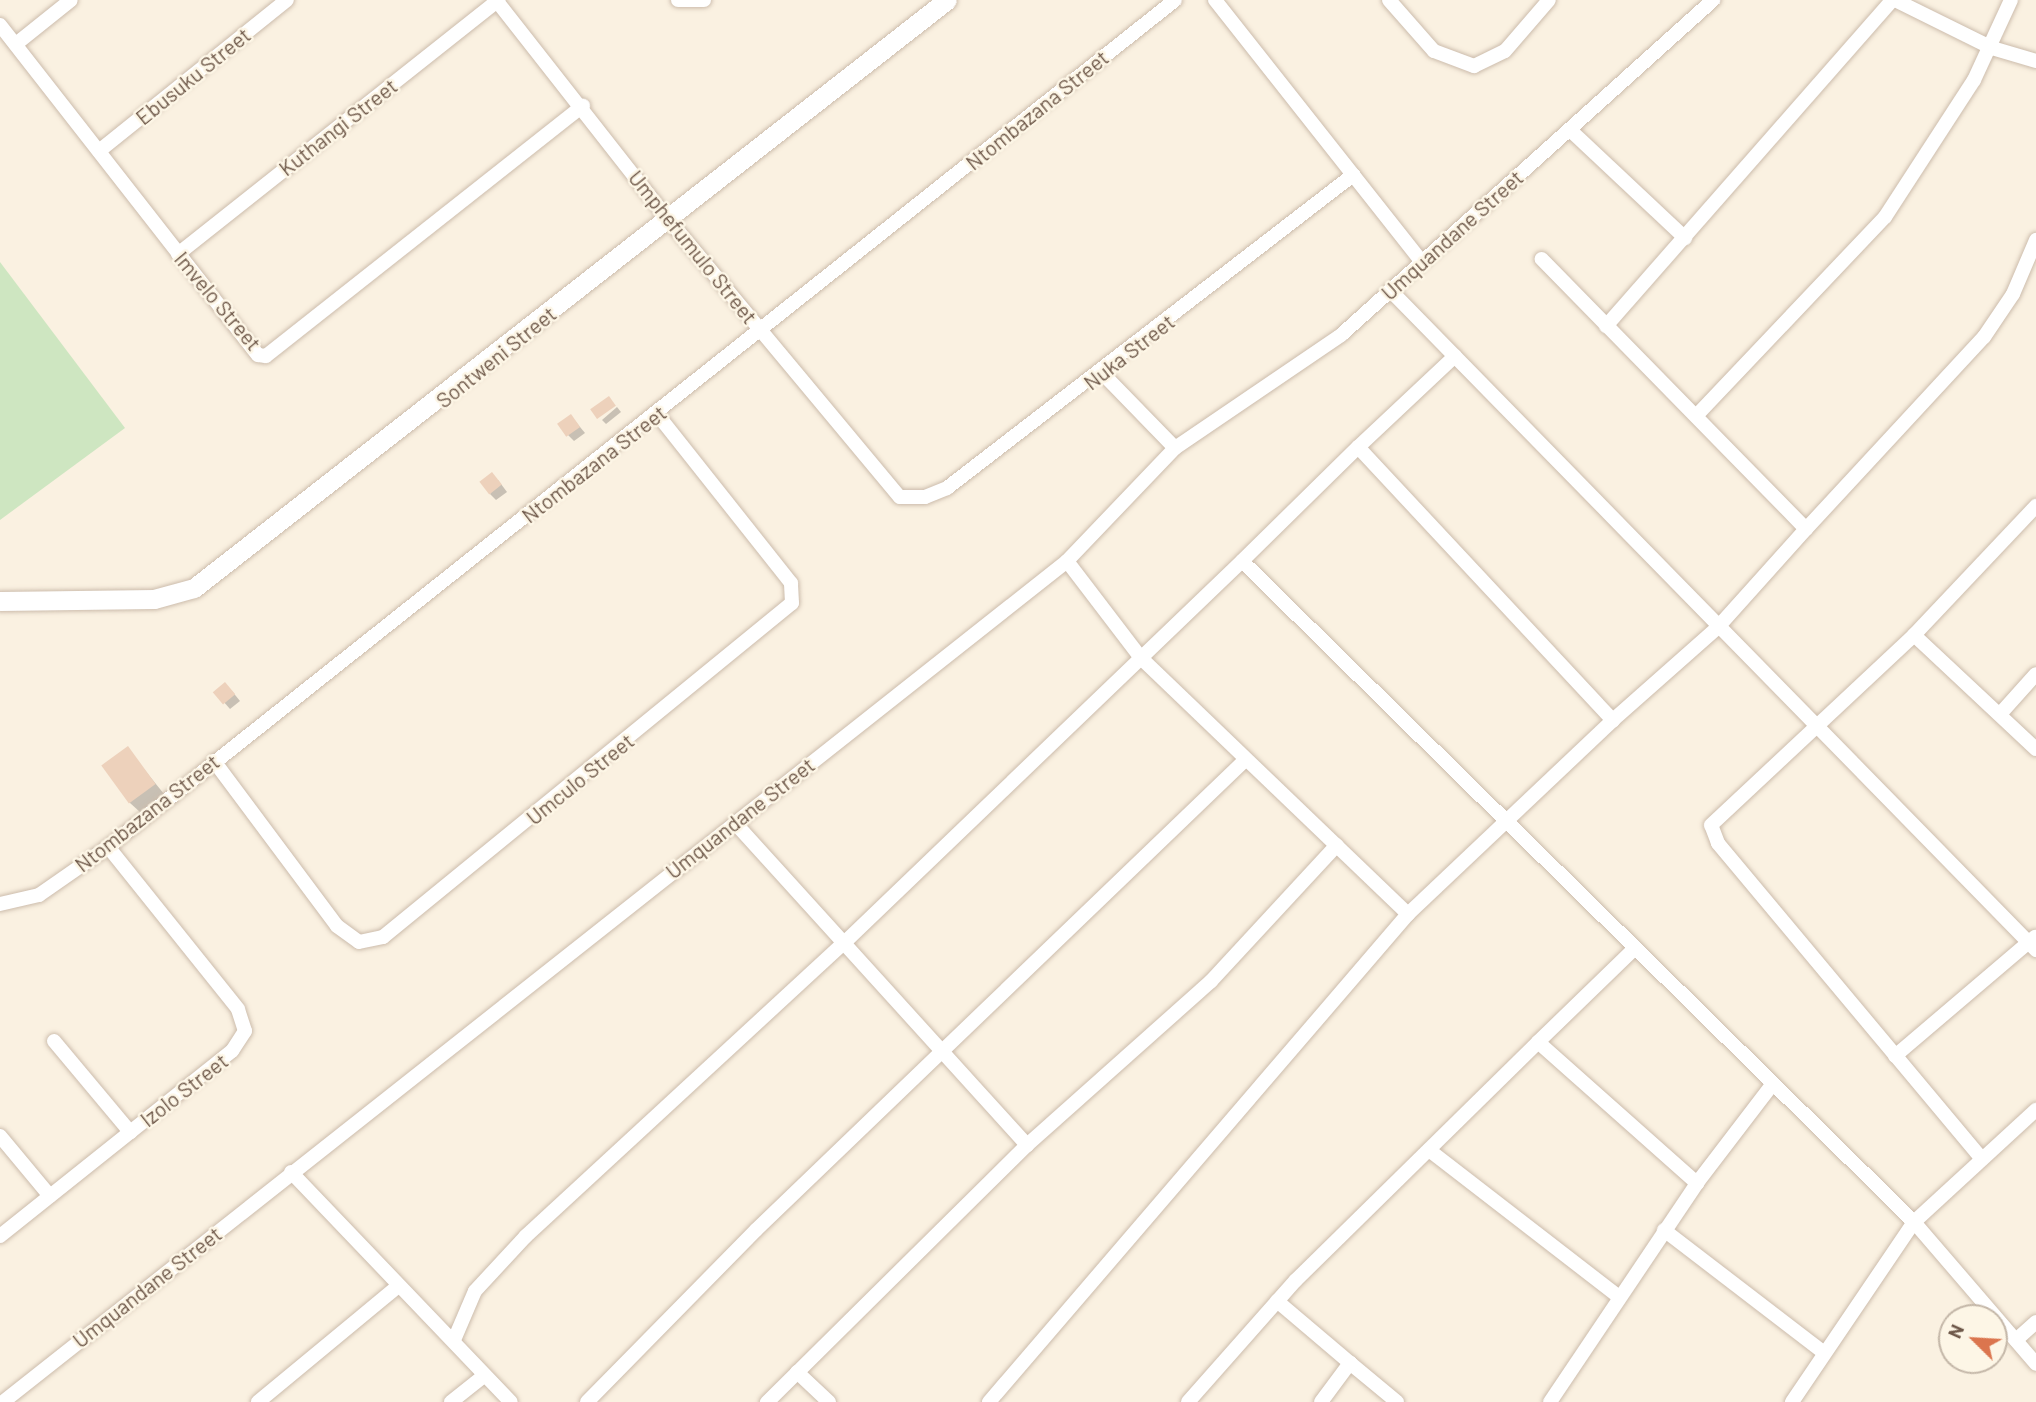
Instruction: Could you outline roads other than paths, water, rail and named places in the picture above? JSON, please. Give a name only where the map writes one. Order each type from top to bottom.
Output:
[{"type":"street","points":[[16,44],[71,0]]},
{"type":"street","name":"Ebusuku Street","points":[[99,151],[287,0]]},
{"type":"street","name":"Umphefumulo Street","points":[[497,0],[583,106],[667,219],[891,493]]},
{"type":"street","name":"Kuthangi Street","points":[[178,254],[497,0]]},
{"type":"street","points":[[678,0],[704,0]]},
{"type":"street","name":"Sontweni Street","points":[[0,601],[154,598],[194,588],[947,0]]},
{"type":"street","name":"Ntombazana Street","points":[[0,904],[39,895],[108,847],[761,332],[1175,0]]},
{"type":"street","points":[[1215,0],[1422,262]]},
{"type":"street","points":[[1389,0],[1434,51],[1474,66],[1505,51],[1549,0]]},
{"type":"street","name":"Umquandane Street","points":[[3,1402],[1068,561],[1175,448],[1311,357],[1422,262],[1713,0]]},
{"type":"street","points":[[1606,326],[1893,0],[1992,48],[2036,61]]},
{"type":"street","points":[[1697,415],[1885,217],[1992,48],[2011,0]]},
{"type":"street","name":"Imvelo Street","points":[[0,25],[250,347],[266,356],[583,106]]},
{"type":"street","points":[[1570,130],[1685,238]]},
{"type":"street","name":"Nuka Street","points":[[891,493],[913,499],[947,488],[1103,374],[1353,175]]},
{"type":"street","points":[[989,1402],[1408,914],[1505,819],[1718,627],[1984,337],[2013,294],[2036,240]]},
{"type":"street","points":[[1542,259],[1806,529]]},
{"type":"street","points":[[1390,290],[1718,627],[2034,943],[1895,1056]]},
{"type":"street","points":[[454,1340],[486,1276],[844,943],[1357,447],[1455,356]]},
{"type":"street","points":[[1103,374],[1175,448]]},
{"type":"street","name":"Umculo Street","points":[[214,761],[337,926],[359,942],[383,937],[792,603],[791,583],[657,414]]},
{"type":"street","points":[[1357,447],[1613,720]]},
{"type":"street","points":[[1982,1159],[1712,835],[1715,816],[1914,635],[2036,506]]},
{"type":"street","points":[[1068,561],[1141,658],[1408,914]]},
{"type":"street","points":[[1242,561],[1914,1222],[2036,1364]]},
{"type":"street","points":[[1914,635],[2001,713],[2036,749]]},
{"type":"street","points":[[2001,713],[2036,674]]},
{"type":"street","points":[[587,1402],[942,1048],[1245,760]]},
{"type":"street","points":[[735,822],[1027,1145]]},
{"type":"street","points":[[766,1402],[1027,1145],[1211,981],[1337,845]]},
{"type":"street","name":"Izolo Street","points":[[0,1236],[232,1051],[245,1031],[238,1009],[108,847]]},
{"type":"street","points":[[1188,1402],[1277,1301],[1634,949]]},
{"type":"street","points":[[54,1041],[130,1132]]},
{"type":"street","points":[[1538,1042],[1697,1183]]},
{"type":"street","points":[[1550,1402],[1664,1230],[1772,1085]]},
{"type":"street","points":[[1792,1402],[1823,1352],[1914,1222],[2036,1110]]},
{"type":"street","points":[[0,1136],[50,1196]]},
{"type":"street","points":[[1429,1150],[1618,1296]]},
{"type":"street","points":[[291,1172],[397,1287],[454,1340],[511,1402]]},
{"type":"street","points":[[1664,1230],[1823,1352]]},
{"type":"street","points":[[258,1402],[397,1287]]},
{"type":"street","points":[[1277,1301],[1397,1402]]},
{"type":"street","points":[[2017,1340],[2036,1322]]},
{"type":"street","points":[[1321,1402],[1350,1363]]},
{"type":"street","points":[[797,1372],[829,1402]]},
{"type":"street","points":[[451,1402],[485,1375]]}]
